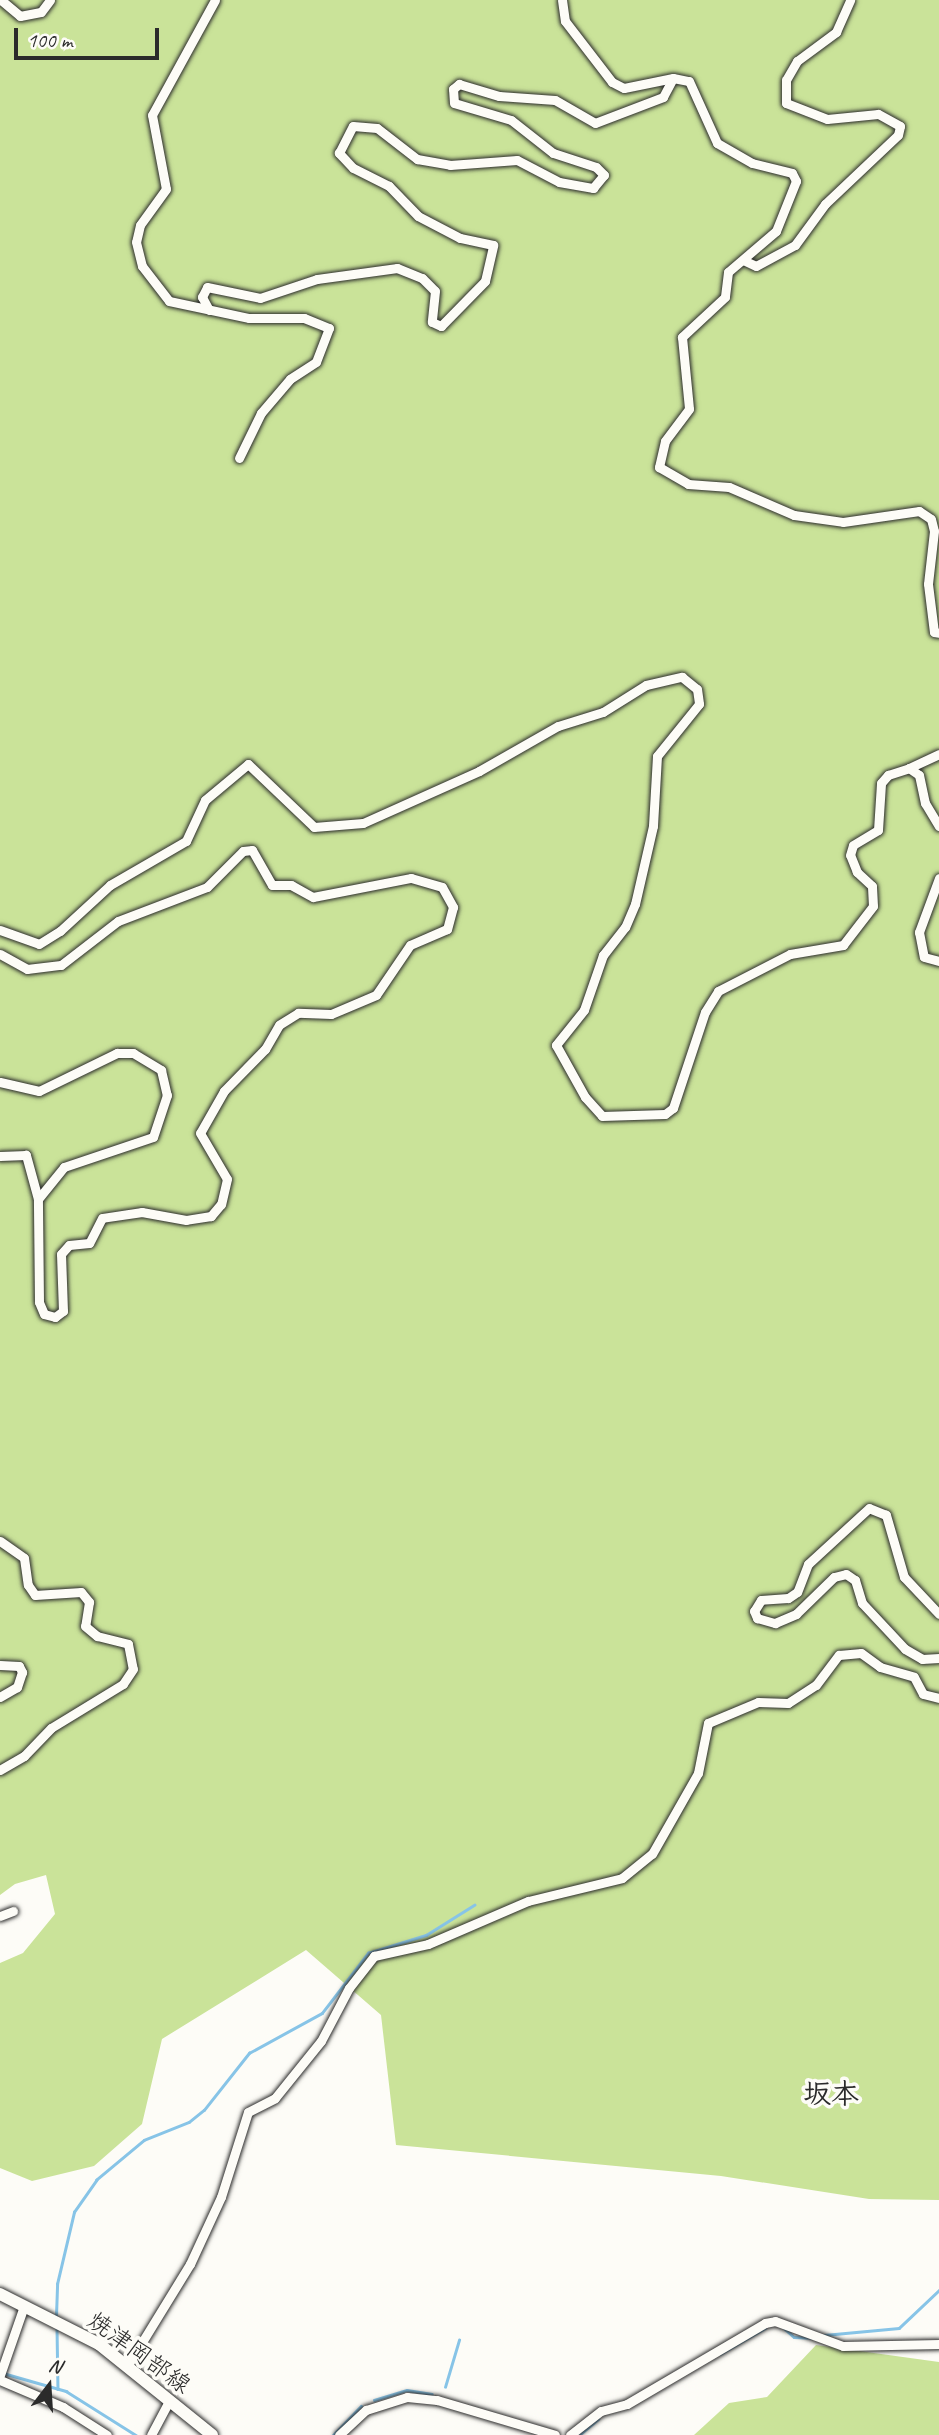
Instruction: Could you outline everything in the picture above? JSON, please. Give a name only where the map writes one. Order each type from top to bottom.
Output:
[{"type":"main road","name":"焼津岡部線","points":[[0,2294],[56,2321],[128,2365],[212,2435]]},
{"type":"street","points":[[1,0],[20,16],[41,12],[50,0]]},
{"type":"street","points":[[215,0],[157,100],[152,115],[166,189],[140,225],[136,242],[153,287],[169,301],[249,318],[304,318],[330,328],[316,362],[290,379],[261,413],[239,458]]},
{"type":"street","points":[[562,0],[565,21],[612,82],[624,88],[673,78],[689,81],[717,143],[752,163],[792,173],[796,181],[776,231],[743,260],[722,284],[724,297],[682,337],[689,409],[665,441],[659,467],[688,484],[729,487],[794,515],[843,522],[919,510],[932,519],[934,531],[928,584],[934,632],[939,634]]},
{"type":"street","points":[[743,260],[756,266],[795,245],[825,204],[898,135],[900,126],[878,114],[827,119],[786,103],[786,80],[797,61],[836,32],[850,0]]},
{"type":"street","points":[[209,310],[202,297],[207,287],[260,298],[317,278],[397,268],[422,278],[435,291],[432,323],[441,326],[485,281],[493,245],[460,238],[418,216],[389,186],[353,168],[338,153],[353,126],[377,128],[416,159],[450,165],[517,160],[559,182],[593,188],[604,175],[596,167],[553,153],[511,120],[454,103],[453,89],[459,84],[499,96],[555,100],[595,122],[663,97],[673,78]]},
{"type":"street","points":[[0,930],[39,943],[60,931],[110,885],[186,841],[205,800],[248,764],[258,767],[314,827],[384,818],[558,726],[603,712],[646,685],[682,677],[697,689],[699,704],[657,756],[653,826],[635,904],[625,927],[603,955],[584,1010],[556,1045],[584,1097],[602,1116],[665,1114],[673,1108],[705,1012],[718,991],[790,954],[843,944],[873,906],[872,886],[857,872],[850,855],[853,845],[878,830],[881,783],[939,754]]},
{"type":"street","points":[[909,768],[919,775],[925,803],[939,826]]},
{"type":"street","points":[[0,954],[27,969],[61,965],[118,921],[207,887],[243,851],[252,850],[272,885],[291,886],[313,897],[411,878],[442,887],[453,907],[447,929],[410,945],[376,995],[331,1014],[298,1013],[279,1025],[265,1049],[224,1091],[201,1133],[227,1179],[221,1204],[211,1216],[186,1220],[142,1212],[102,1218],[89,1243],[69,1245],[61,1254],[63,1311],[55,1317],[44,1314],[39,1302],[38,1199],[26,1155],[0,1156]]},
{"type":"street","points":[[939,878],[919,932],[924,957],[939,961]]},
{"type":"street","points":[[0,1082],[39,1090],[117,1053],[133,1053],[161,1070],[167,1095],[153,1137],[64,1167],[38,1199]]},
{"type":"street","points":[[939,1614],[904,1577],[886,1514],[869,1508],[808,1564],[797,1592],[788,1598],[761,1600],[754,1611],[757,1618],[775,1623],[796,1614],[834,1577],[846,1574],[855,1580],[862,1603],[905,1649],[922,1659],[939,1658]]},
{"type":"street","points":[[0,1541],[24,1558],[35,1595],[81,1592],[89,1602],[85,1626],[97,1636],[128,1644],[133,1669],[123,1684],[51,1728],[24,1756],[0,1770]]},
{"type":"street","points":[[128,2365],[190,2264],[221,2197],[248,2112],[275,2098],[321,2041],[349,1988],[374,1956],[428,1944],[528,1902],[622,1878],[652,1854],[698,1773],[708,1723],[758,1702],[788,1703],[816,1685],[839,1655],[861,1653],[880,1667],[914,1677],[923,1694],[939,1698]]},
{"type":"street","points":[[0,1665],[19,1666],[22,1672],[16,1687],[0,1697]]},
{"type":"street","points":[[0,1916],[13,1910]]},
{"type":"street","points":[[24,2305],[1,2375],[63,2407],[107,2435]]},
{"type":"street","points":[[570,2435],[600,2411],[627,2404],[765,2323],[775,2321],[815,2338],[843,2346],[939,2344]]},
{"type":"street","points":[[339,2435],[373,2406],[407,2397],[437,2400],[555,2435]]},
{"type":"street","points":[[151,2435],[170,2400]]},
{"type":"green space","points":[[0,0],[939,0],[939,2200],[869,2199],[721,2176],[396,2145],[381,2015],[306,1950],[162,2039],[142,2124],[94,2166],[32,2181],[0,2168],[0,1963],[23,1953],[55,1914],[46,1875],[15,1884],[0,1895]]},
{"type":"green space","points":[[816,2345],[939,2362],[939,2435],[694,2435],[729,2403],[767,2397]]},
{"type":"waterway","points":[[56,2316],[57,2284],[74,2212],[96,2180],[144,2140],[189,2122],[204,2110],[249,2053],[322,2013],[368,1953],[426,1935],[474,1905]]},
{"type":"waterway","points":[[824,2335],[899,2328],[939,2290]]},
{"type":"waterway","points":[[57,2327],[58,2389]]},
{"type":"waterway","points":[[720,2354],[765,2328]]},
{"type":"waterway","points":[[784,2328],[794,2337],[814,2338]]},
{"type":"waterway","points":[[445,2387],[459,2340]]},
{"type":"waterway","points":[[3,2373],[66,2391],[136,2435]]},
{"type":"waterway","points":[[374,2400],[407,2390],[432,2394]]},
{"type":"waterway","points":[[333,2435],[361,2406]]},
{"type":"waterway","points":[[579,2435],[598,2419]]},
{"type":"district","name":"坂本","points":[[831,2094]]}]
